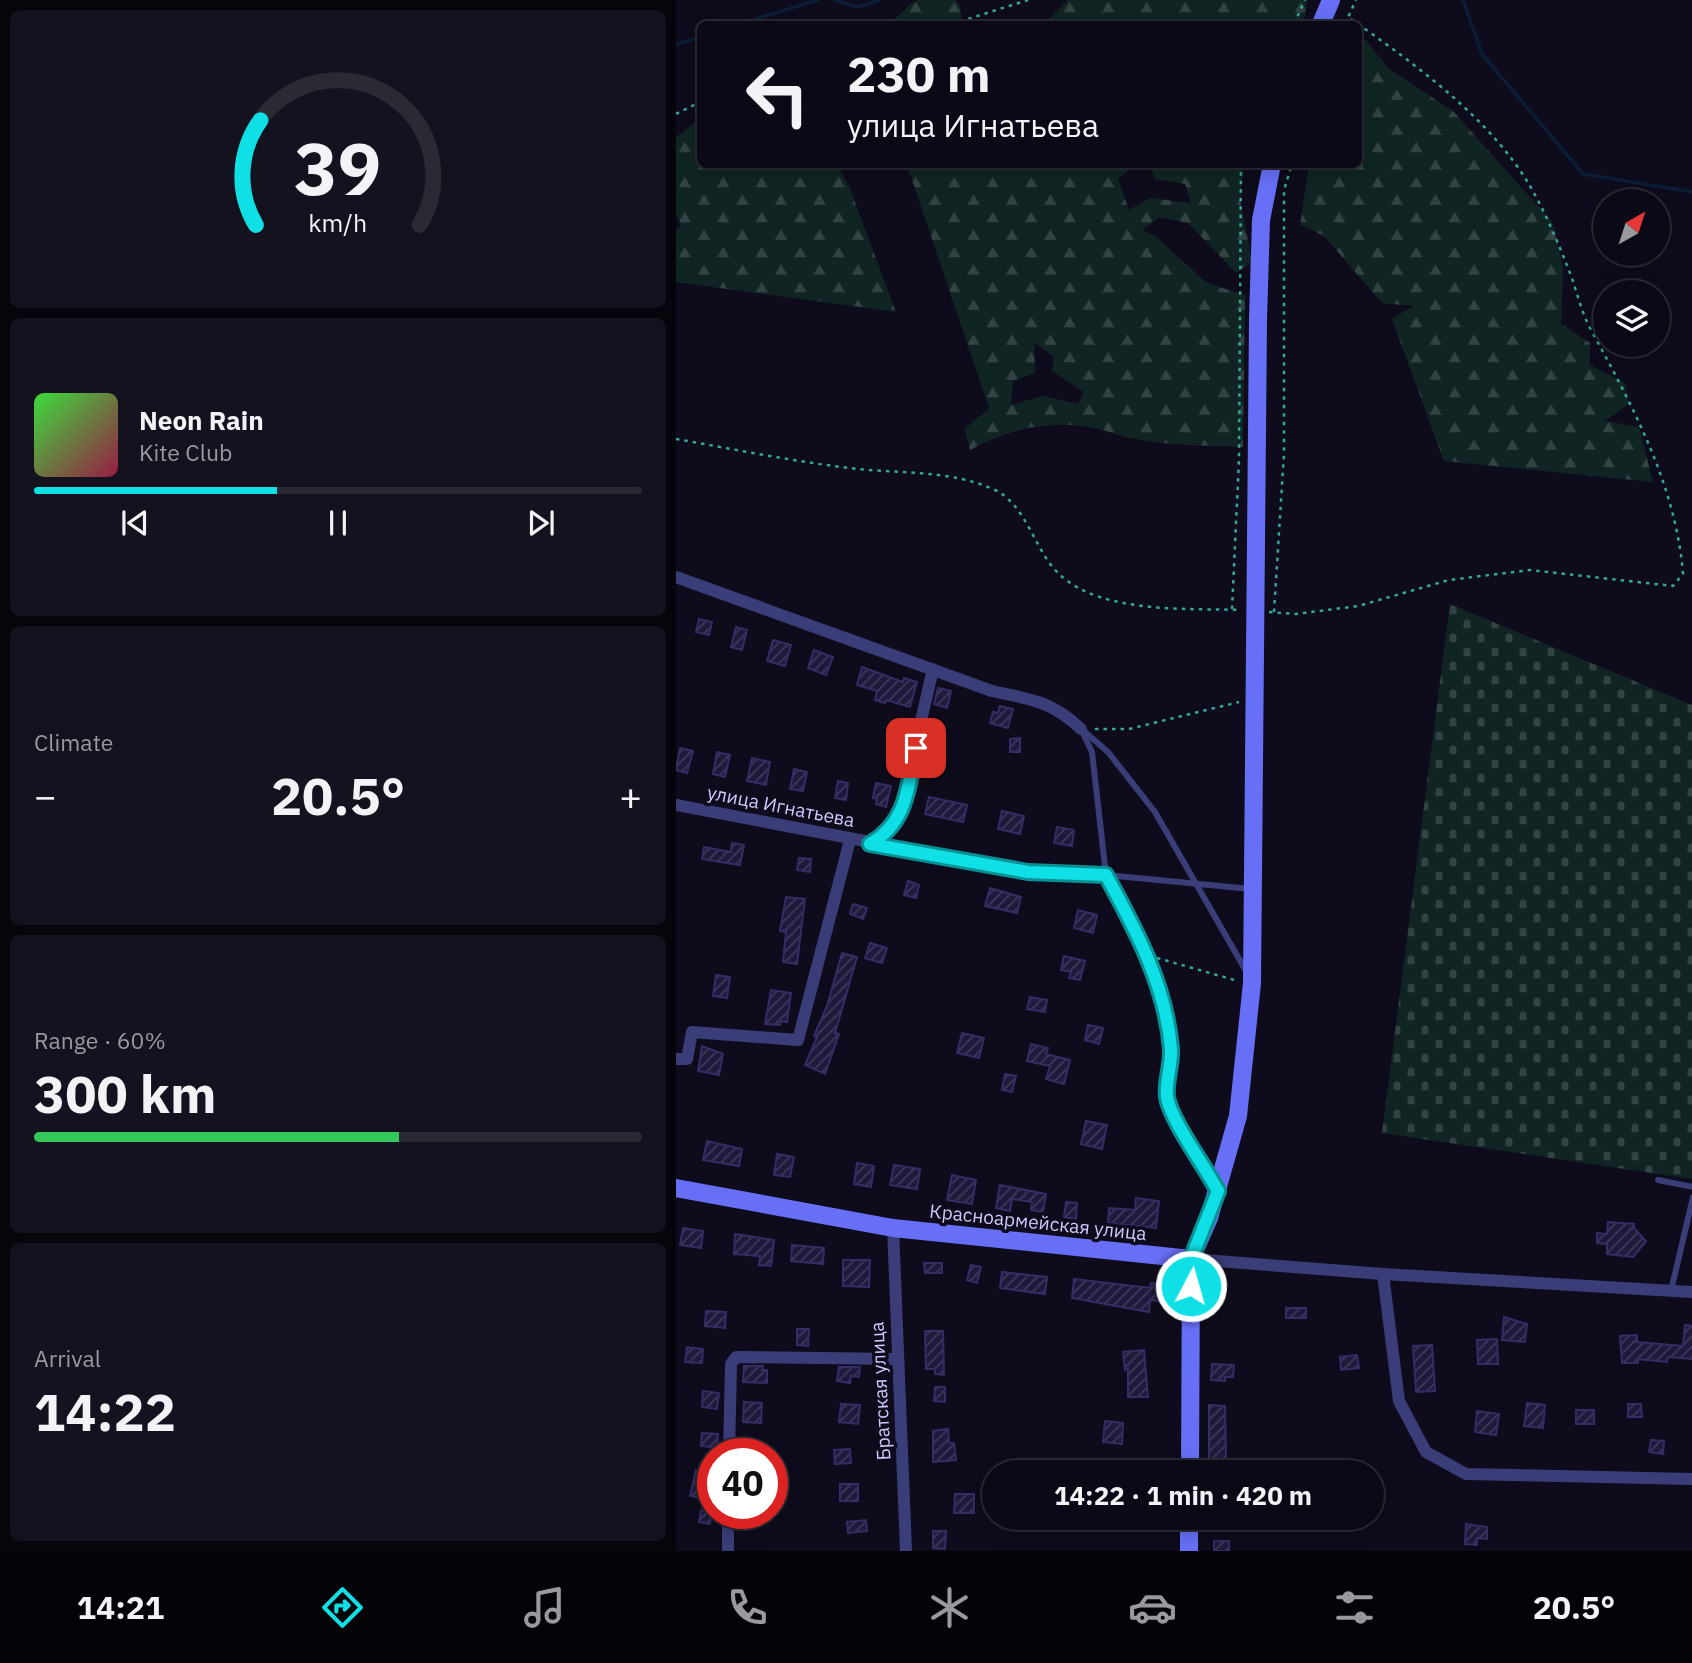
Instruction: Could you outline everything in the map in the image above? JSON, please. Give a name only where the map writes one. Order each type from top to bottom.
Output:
[{"type":"street","points":[[1322,21],[1331,0]]},
{"type":"street","points":[[1190,1460],[1191,1259],[1218,1191],[1238,1116],[1252,983],[1253,610],[1261,220],[1271,168]]},
{"type":"street","points":[[676,577],[992,691],[1042,701],[1063,712],[1081,729]]},
{"type":"street","points":[[870,844],[885,835],[898,820],[933,669]]},
{"type":"street","name":"улица Игнатьева","points":[[676,805],[1028,872],[1106,875]]},
{"type":"street","points":[[676,1059],[687,1059],[692,1032],[798,1040],[850,840]]},
{"type":"street","name":"Красноармейская улица","points":[[676,1188],[893,1228],[1191,1259],[1383,1274],[1693,1292]]},
{"type":"street","name":"Братская улица","points":[[893,1228],[906,1551]]},
{"type":"street","points":[[1383,1274],[1399,1401],[1426,1452],[1466,1474],[1693,1479]]},
{"type":"street","points":[[729,1438],[731,1364],[736,1357],[897,1359]]},
{"type":"street","points":[[728,1529],[728,1551]]},
{"type":"street","points":[[1189,1530],[1189,1551]]},
{"type":"lane","points":[[1081,729],[1092,752],[1106,875],[1146,955],[1165,1003],[1171,1052],[1167,1097],[1178,1122],[1218,1191]]},
{"type":"lane","points":[[1081,729],[1108,752],[1134,783],[1197,884],[1252,983]]},
{"type":"lane","name":"улица Игнатьева","points":[[1106,875],[1254,889]]},
{"type":"lane","points":[[1658,1180],[1693,1187]]},
{"type":"lane","points":[[1671,1291],[1693,1197]]},
{"type":"path","points":[[962,21],[1028,0]]},
{"type":"path","points":[[1295,21],[1305,0]]},
{"type":"path","points":[[1346,21],[1356,0]]},
{"type":"path","points":[[1348,17],[1354,21]]},
{"type":"path","points":[[676,439],[849,468],[954,476],[997,491],[1014,505],[1051,566],[1069,584],[1098,598],[1165,608],[1296,614],[1357,606],[1449,580],[1530,570],[1673,586],[1683,574],[1680,538],[1638,414],[1588,324],[1567,266],[1527,181],[1483,128],[1435,80],[1362,27]]},
{"type":"path","points":[[676,114],[697,104]]},
{"type":"path","points":[[1232,610],[1240,460],[1241,168]]},
{"type":"path","points":[[1274,612],[1284,453],[1284,190],[1291,168]]},
{"type":"path","points":[[1081,729],[1129,729],[1252,699]]},
{"type":"path","points":[[1146,955],[1223,979],[1252,983]]},
{"type":"green space","points":[[919,0],[954,0],[959,3],[962,21],[893,21],[910,4]]},
{"type":"green space","points":[[1068,0],[1307,0],[1304,21],[1047,21]]},
{"type":"green space","points":[[1362,35],[1389,69],[1453,111],[1553,223],[1563,268],[1561,324],[1590,343],[1590,365],[1625,383],[1629,404],[1605,421],[1639,427],[1653,482],[1444,461],[1392,319],[1413,306],[1382,303],[1324,236],[1300,225],[1309,168],[1362,168]]},
{"type":"green space","points":[[697,121],[697,168],[839,168],[849,186],[896,312],[676,282],[676,230],[681,225],[676,215],[676,137]]},
{"type":"green space","points":[[908,168],[1131,168],[1118,179],[1129,210],[1150,198],[1191,203],[1185,184],[1155,179],[1151,168],[1244,168],[1240,199],[1252,262],[1236,273],[1188,223],[1159,217],[1142,230],[1155,236],[1207,283],[1245,295],[1243,447],[1158,442],[1125,437],[1094,428],[1045,425],[999,436],[970,450],[965,429],[989,408]],"holes":[[[1034,342],[1054,357],[1052,371],[1084,392],[1078,404],[1043,396],[1011,405],[1013,381],[1035,373]]]},
{"type":"green space","points":[[1450,604],[1692,705],[1692,1179],[1382,1133]]},
{"type":"building","points":[[699,619],[712,622],[709,635],[696,632]]},
{"type":"building","points":[[736,627],[747,630],[742,650],[731,647]]},
{"type":"building","points":[[773,640],[791,645],[785,666],[767,661]]},
{"type":"building","points":[[814,650],[833,657],[826,675],[808,668]]},
{"type":"building","points":[[862,667],[903,682],[904,678],[917,682],[910,707],[886,700],[885,703],[875,700],[877,691],[857,685]]},
{"type":"building","points":[[938,688],[951,691],[947,708],[934,704]]},
{"type":"building","points":[[1000,706],[1013,709],[1008,728],[990,723],[993,712],[998,713]]},
{"type":"building","points":[[1020,738],[1020,752],[1010,752],[1010,739]]},
{"type":"building","points":[[680,748],[693,751],[687,773],[676,770]]},
{"type":"building","points":[[717,752],[730,755],[725,777],[713,774]]},
{"type":"building","points":[[752,758],[770,762],[766,785],[747,781]]},
{"type":"building","points":[[794,769],[807,772],[803,791],[790,789]]},
{"type":"building","points":[[838,781],[848,783],[846,800],[835,798]]},
{"type":"building","points":[[876,783],[891,786],[886,807],[876,804],[877,799],[873,798]]},
{"type":"building","points":[[929,797],[967,805],[963,822],[925,814]]},
{"type":"building","points":[[1002,811],[1024,816],[1020,834],[998,829]]},
{"type":"building","points":[[1057,827],[1074,830],[1072,846],[1054,843]]},
{"type":"building","points":[[732,843],[744,845],[740,865],[702,859],[704,847],[731,852]]},
{"type":"building","points":[[799,858],[811,859],[810,872],[797,870]]},
{"type":"building","points":[[908,881],[919,885],[916,898],[904,895]]},
{"type":"building","points":[[990,888],[1021,897],[1017,913],[985,906]]},
{"type":"building","points":[[786,897],[805,899],[797,964],[783,962],[786,932],[780,931]]},
{"type":"building","points":[[853,904],[867,908],[863,919],[850,914]]},
{"type":"building","points":[[1078,910],[1097,915],[1093,933],[1074,928]]},
{"type":"building","points":[[870,943],[887,948],[882,963],[865,958]]},
{"type":"building","points":[[842,953],[857,957],[835,1033],[839,1034],[825,1074],[805,1065],[817,1037],[814,1036],[827,1006]]},
{"type":"building","points":[[1064,956],[1085,961],[1080,980],[1069,978],[1071,972],[1061,970]]},
{"type":"building","points":[[716,975],[730,977],[727,998],[713,996]]},
{"type":"building","points":[[771,990],[791,993],[787,1022],[781,1021],[780,1025],[765,1024]]},
{"type":"building","points":[[1030,997],[1047,1000],[1045,1012],[1027,1009]]},
{"type":"building","points":[[1088,1025],[1103,1028],[1099,1044],[1085,1040]]},
{"type":"building","points":[[962,1033],[984,1038],[979,1058],[957,1053]]},
{"type":"building","points":[[1031,1044],[1048,1048],[1046,1054],[1070,1060],[1064,1084],[1046,1079],[1050,1066],[1027,1061]]},
{"type":"building","points":[[702,1046],[723,1054],[719,1075],[698,1071]]},
{"type":"building","points":[[1005,1074],[1016,1076],[1012,1092],[1002,1090]]},
{"type":"building","points":[[1086,1121],[1107,1125],[1102,1149],[1081,1144]]},
{"type":"building","points":[[707,1141],[742,1149],[739,1166],[703,1160]]},
{"type":"building","points":[[777,1154],[794,1157],[790,1177],[774,1175]]},
{"type":"building","points":[[857,1163],[874,1166],[871,1187],[854,1184]]},
{"type":"building","points":[[894,1165],[920,1169],[917,1189],[890,1185]]},
{"type":"building","points":[[952,1175],[976,1180],[972,1204],[947,1200]]},
{"type":"building","points":[[1000,1185],[1046,1194],[1043,1212],[1031,1210],[1032,1202],[1012,1199],[1010,1211],[996,1208]]},
{"type":"building","points":[[1136,1198],[1159,1201],[1156,1228],[1108,1223],[1109,1208],[1135,1210]]},
{"type":"building","points":[[1066,1202],[1077,1203],[1076,1219],[1064,1217]]},
{"type":"building","points":[[1608,1222],[1634,1224],[1634,1228],[1646,1241],[1633,1257],[1607,1254],[1607,1244],[1597,1243],[1597,1233],[1607,1234]]},
{"type":"building","points":[[683,1228],[703,1231],[701,1248],[680,1245]]},
{"type":"building","points":[[735,1234],[774,1240],[771,1266],[759,1265],[760,1256],[734,1254]]},
{"type":"building","points":[[792,1245],[824,1248],[823,1264],[791,1261]]},
{"type":"building","points":[[843,1260],[870,1260],[869,1287],[843,1286]]},
{"type":"building","points":[[924,1263],[942,1263],[942,1273],[925,1273]]},
{"type":"building","points":[[971,1265],[981,1267],[977,1283],[967,1280]]},
{"type":"building","points":[[1002,1272],[1047,1277],[1045,1294],[1000,1288]]},
{"type":"building","points":[[1074,1279],[1150,1288],[1151,1283],[1161,1284],[1159,1301],[1150,1300],[1149,1312],[1072,1298]]},
{"type":"building","points":[[1286,1308],[1306,1308],[1306,1318],[1286,1318]]},
{"type":"building","points":[[706,1311],[726,1312],[725,1328],[705,1326]]},
{"type":"building","points":[[1504,1317],[1527,1324],[1525,1342],[1502,1340]]},
{"type":"building","points":[[1685,1325],[1693,1326],[1693,1359],[1668,1357],[1667,1362],[1638,1359],[1638,1363],[1622,1363],[1620,1336],[1637,1335],[1637,1342],[1683,1346]]},
{"type":"building","points":[[797,1329],[809,1329],[808,1346],[797,1345]]},
{"type":"building","points":[[925,1331],[943,1331],[944,1375],[935,1374],[935,1369],[926,1369]]},
{"type":"building","points":[[1497,1339],[1498,1364],[1478,1364],[1477,1340]]},
{"type":"building","points":[[1432,1345],[1435,1391],[1416,1392],[1413,1346]]},
{"type":"building","points":[[687,1347],[703,1349],[702,1363],[685,1362]]},
{"type":"building","points":[[1144,1350],[1148,1397],[1128,1397],[1128,1369],[1125,1370],[1123,1352]]},
{"type":"building","points":[[1357,1355],[1359,1368],[1341,1370],[1340,1357]]},
{"type":"building","points":[[1212,1364],[1234,1365],[1233,1377],[1225,1377],[1225,1381],[1211,1380]]},
{"type":"building","points":[[744,1366],[763,1366],[762,1370],[767,1370],[767,1383],[743,1382]]},
{"type":"building","points":[[839,1367],[860,1367],[859,1377],[851,1376],[850,1383],[837,1381]]},
{"type":"building","points":[[935,1387],[945,1387],[945,1402],[934,1401]]},
{"type":"building","points":[[703,1391],[719,1393],[717,1409],[702,1407]]},
{"type":"building","points":[[744,1402],[762,1403],[761,1423],[743,1422]]},
{"type":"building","points":[[1527,1403],[1545,1405],[1543,1428],[1524,1426]]},
{"type":"building","points":[[841,1404],[860,1405],[858,1424],[839,1422]]},
{"type":"building","points":[[1628,1404],[1641,1404],[1642,1417],[1628,1417]]},
{"type":"building","points":[[1209,1405],[1225,1406],[1225,1460],[1209,1460]]},
{"type":"building","points":[[1576,1410],[1594,1410],[1594,1424],[1576,1424]]},
{"type":"building","points":[[1477,1411],[1499,1414],[1496,1435],[1475,1432]]},
{"type":"building","points":[[1105,1421],[1123,1423],[1122,1444],[1103,1442]]},
{"type":"building","points":[[948,1429],[949,1443],[954,1443],[956,1460],[933,1462],[933,1431]]},
{"type":"building","points":[[702,1433],[718,1434],[718,1438],[702,1438]]},
{"type":"building","points":[[1651,1440],[1664,1441],[1663,1454],[1649,1452]]},
{"type":"building","points":[[850,1449],[851,1463],[835,1464],[834,1450]]},
{"type":"building","points":[[696,1470],[697,1470],[697,1497],[690,1496]]},
{"type":"building","points":[[840,1484],[858,1484],[858,1501],[840,1501]]},
{"type":"building","points":[[955,1494],[974,1494],[974,1513],[954,1513]]},
{"type":"building","points":[[866,1520],[867,1531],[848,1533],[847,1522]]},
{"type":"building","points":[[1466,1524],[1487,1527],[1487,1539],[1477,1538],[1477,1545],[1465,1544]]},
{"type":"building","points":[[933,1531],[946,1531],[945,1549],[933,1548]]},
{"type":"building","points":[[1214,1541],[1229,1541],[1229,1551],[1214,1551]]},
{"type":"waterway","points":[[749,21],[818,0]]},
{"type":"waterway","points":[[835,0],[857,7],[880,0]]},
{"type":"waterway","points":[[1463,0],[1482,54],[1583,174],[1693,192]]},
{"type":"waterway","points":[[676,44],[697,38]]},
{"type":"route","points":[[916,748],[898,820],[885,835],[870,844],[1028,872],[1106,875],[1133,924],[1165,1003],[1171,1052],[1167,1097],[1178,1122],[1218,1191],[1191,1259],[1191,1286]]}]
